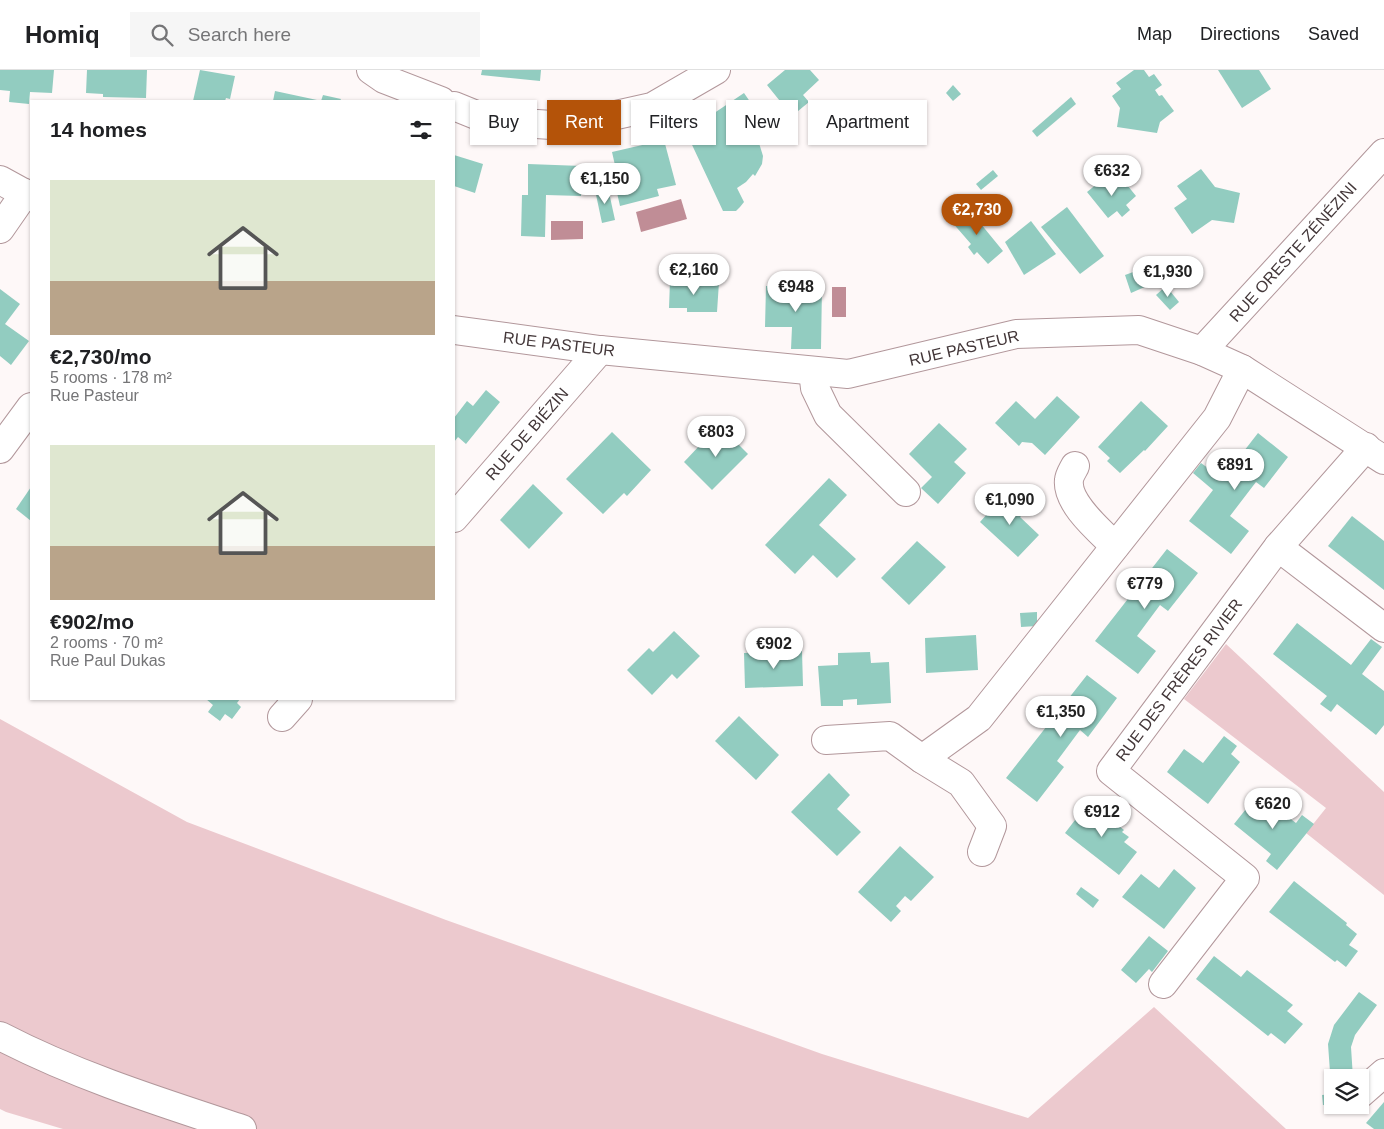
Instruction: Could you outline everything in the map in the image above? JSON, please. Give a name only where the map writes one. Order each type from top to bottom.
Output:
[{"type":"street","points":[[371,70],[384,79],[438,100]]},
{"type":"street","points":[[455,106],[491,121],[567,126],[652,107],[716,70]]},
{"type":"street","name":"RUE ORESTE ZÉNÉZINI","points":[[1202,351],[1384,153]]},
{"type":"street","points":[[0,180],[28,195],[0,230]]},
{"type":"street","name":"RUE PASTEUR","points":[[455,330],[600,350],[848,374],[1016,334],[1139,330],[1202,351],[1242,369],[1375,454]]},
{"type":"street","name":"RUE DE BIÉZIN","points":[[455,517],[600,350]]},
{"type":"street","points":[[922,759],[979,718],[1217,418],[1242,369]]},
{"type":"street","points":[[813,371],[815,388],[828,415],[906,492]]},
{"type":"street","points":[[0,449],[30,408]]},
{"type":"street","name":"RUE DES FRÈRES RIVIER","points":[[1163,984],[1245,878],[1111,771],[1278,547],[1375,454]]},
{"type":"street","points":[[1075,466],[1068,481],[1072,497],[1082,513],[1115,546]]},
{"type":"street","points":[[1278,547],[1384,628]]},
{"type":"street","points":[[826,740],[890,736],[922,759],[961,783],[992,826],[982,852]]},
{"type":"street","points":[[0,1036],[35,1054],[128,1092],[242,1129]]},
{"type":"street","points":[[1369,1086],[1384,1073]]},
{"type":"shaded area","points":[[681,199],[687,219],[641,232],[636,212]]},
{"type":"shaded area","points":[[551,221],[583,221],[583,239],[551,240]]},
{"type":"shaded area","points":[[832,287],[846,287],[846,317],[832,317]]},
{"type":"shaded area","points":[[1226,644],[1384,792],[1384,895],[1306,833],[1326,808],[1184,699]]},
{"type":"shaded area","points":[[0,719],[187,822],[446,920],[822,1054],[1028,1118],[1154,1007],[1286,1129],[63,1129],[6,1112],[0,1109]]},
{"type":"building","points":[[0,70],[54,70],[52,93],[30,92],[29,104],[9,102],[10,91],[0,90]]},
{"type":"building","points":[[87,70],[147,70],[146,98],[103,97],[103,94],[86,93]]},
{"type":"building","points":[[200,70],[235,76],[230,99],[193,100]]},
{"type":"building","points":[[482,70],[541,70],[540,81],[481,75]]},
{"type":"building","points":[[785,70],[810,70],[819,80],[803,95],[808,103],[798,111],[798,100],[779,100],[767,85]]},
{"type":"building","points":[[1134,70],[1144,70],[1149,77],[1154,74],[1162,85],[1155,90],[1159,96],[1162,95],[1174,111],[1160,122],[1157,133],[1117,127],[1120,108],[1112,96],[1121,89],[1116,83]]},
{"type":"building","points":[[1218,70],[1259,70],[1271,89],[1242,108]]},
{"type":"building","points":[[953,85],[961,94],[953,101],[946,93]]},
{"type":"building","points":[[275,91],[317,100],[273,100]]},
{"type":"building","points":[[744,93],[749,100],[734,100]]},
{"type":"building","points":[[323,95],[341,99],[340,100],[321,100]]},
{"type":"building","points":[[1071,97],[1076,104],[1037,137],[1032,131]]},
{"type":"building","points":[[726,105],[726,145],[760,145],[763,156],[762,164],[755,176],[753,174],[737,188],[744,202],[736,211],[723,211],[692,145],[716,145],[716,112]]},
{"type":"building","points":[[642,145],[665,145],[676,185],[657,189],[659,196],[620,206],[615,184],[619,183],[612,152]]},
{"type":"building","points":[[455,155],[483,164],[475,193],[455,186]]},
{"type":"building","points":[[528,164],[582,166],[581,196],[546,195],[545,237],[521,236],[522,195],[528,195]]},
{"type":"building","points":[[1201,169],[1215,187],[1240,193],[1234,223],[1212,220],[1192,234],[1174,208],[1187,199],[1177,186]]},
{"type":"building","points":[[993,170],[998,176],[981,190],[976,184]]},
{"type":"building","points":[[1119,175],[1136,196],[1126,205],[1130,210],[1122,217],[1117,211],[1108,218],[1087,192],[1103,179],[1108,184]]},
{"type":"building","points":[[608,188],[615,220],[602,223],[595,190]]},
{"type":"building","points":[[967,207],[1003,251],[988,264],[977,252],[974,255],[968,247],[971,244],[951,221]]},
{"type":"building","points":[[1067,207],[1104,256],[1080,274],[1041,227]]},
{"type":"building","points":[[1031,221],[1056,254],[1024,275],[1005,242]]},
{"type":"building","points":[[1136,271],[1147,286],[1131,293],[1125,275]]},
{"type":"building","points":[[670,281],[719,282],[717,312],[687,312],[687,308],[669,308]]},
{"type":"building","points":[[766,286],[822,286],[821,349],[791,349],[792,327],[765,327]]},
{"type":"building","points":[[1166,286],[1179,302],[1170,310],[1156,295]]},
{"type":"building","points":[[0,289],[20,304],[5,324],[29,341],[11,365],[0,356]]},
{"type":"building","points":[[486,390],[500,402],[466,444],[458,437],[455,441],[455,417],[467,401],[473,406]]},
{"type":"building","points":[[1057,396],[1080,417],[1045,455],[1032,443],[1022,442],[1019,446],[995,423],[1016,401],[1035,419]]},
{"type":"building","points":[[1141,401],[1168,426],[1145,451],[1120,473],[1107,461],[1110,458],[1098,447]]},
{"type":"building","points":[[939,423],[967,449],[954,462],[966,473],[938,504],[921,488],[932,477],[909,454]]},
{"type":"building","points":[[719,425],[748,454],[712,490],[684,462]]},
{"type":"building","points":[[612,432],[651,470],[627,496],[624,493],[603,514],[566,479]]},
{"type":"building","points":[[1258,433],[1288,457],[1264,488],[1256,482],[1230,516],[1249,531],[1231,554],[1189,521],[1213,490],[1193,473],[1201,463],[1216,474],[1224,464],[1230,469]]},
{"type":"building","points":[[829,478],[847,495],[819,525],[856,559],[837,578],[813,555],[795,574],[765,545]]},
{"type":"building","points":[[533,484],[563,513],[529,549],[500,520]]},
{"type":"building","points":[[30,488],[30,520],[16,509]]},
{"type":"building","points":[[1005,494],[1025,512],[1020,517],[1039,535],[1018,557],[980,522]]},
{"type":"building","points":[[1352,516],[1384,541],[1384,590],[1328,546]]},
{"type":"building","points":[[917,541],[946,567],[909,605],[881,578]]},
{"type":"building","points":[[1167,549],[1198,573],[1168,611],[1160,605],[1137,636],[1156,651],[1138,674],[1095,641]]},
{"type":"building","points":[[1037,612],[1037,626],[1021,627],[1020,613]]},
{"type":"building","points":[[1297,623],[1351,665],[1371,639],[1382,647],[1362,674],[1384,691],[1384,725],[1376,735],[1337,704],[1331,712],[1320,704],[1327,696],[1273,654]]},
{"type":"building","points":[[674,631],[700,656],[677,679],[672,674],[652,695],[627,670],[649,648],[653,652]]},
{"type":"building","points":[[976,635],[978,670],[926,673],[925,638]]},
{"type":"building","points":[[802,651],[803,686],[745,688],[744,653]]},
{"type":"building","points":[[870,652],[871,663],[889,662],[891,703],[857,705],[857,699],[843,700],[843,706],[821,706],[818,666],[838,665],[838,653]]},
{"type":"building","points":[[1087,675],[1117,698],[1088,737],[1080,730],[1057,761],[1064,767],[1037,802],[1006,778]]},
{"type":"building","points":[[207,700],[239,700],[237,703],[241,707],[232,719],[225,714],[220,721],[208,712],[213,705]]},
{"type":"building","points":[[739,716],[779,755],[756,780],[715,741]]},
{"type":"building","points":[[1224,736],[1237,746],[1231,754],[1240,762],[1208,804],[1167,772],[1184,749],[1203,763]]},
{"type":"building","points":[[829,773],[850,795],[837,809],[861,832],[837,856],[791,812]]},
{"type":"building","points":[[1258,794],[1296,823],[1302,815],[1314,824],[1277,870],[1266,861],[1271,854],[1234,824]]},
{"type":"building","points":[[1089,802],[1124,830],[1122,832],[1129,837],[1124,842],[1137,852],[1119,875],[1065,833]]},
{"type":"building","points":[[900,846],[934,877],[911,901],[905,896],[896,906],[901,911],[891,922],[858,892]]},
{"type":"building","points":[[1174,869],[1196,888],[1164,929],[1122,897],[1141,874],[1159,888]]},
{"type":"building","points":[[1294,881],[1347,923],[1346,925],[1357,934],[1349,945],[1358,951],[1346,967],[1337,960],[1335,962],[1269,912]]},
{"type":"building","points":[[1081,887],[1099,900],[1093,908],[1076,894]]},
{"type":"building","points":[[1149,936],[1168,951],[1152,972],[1149,969],[1136,983],[1121,970]]},
{"type":"building","points":[[1214,956],[1241,977],[1247,970],[1293,1005],[1287,1011],[1303,1024],[1285,1044],[1271,1033],[1268,1036],[1196,979]]},
{"type":"building","points":[[1359,992],[1377,1005],[1355,1035],[1351,1047],[1352,1069],[1330,1069],[1328,1044],[1334,1025]]},
{"type":"building","points":[[1384,1102],[1384,1129],[1374,1129],[1366,1123]]}]
